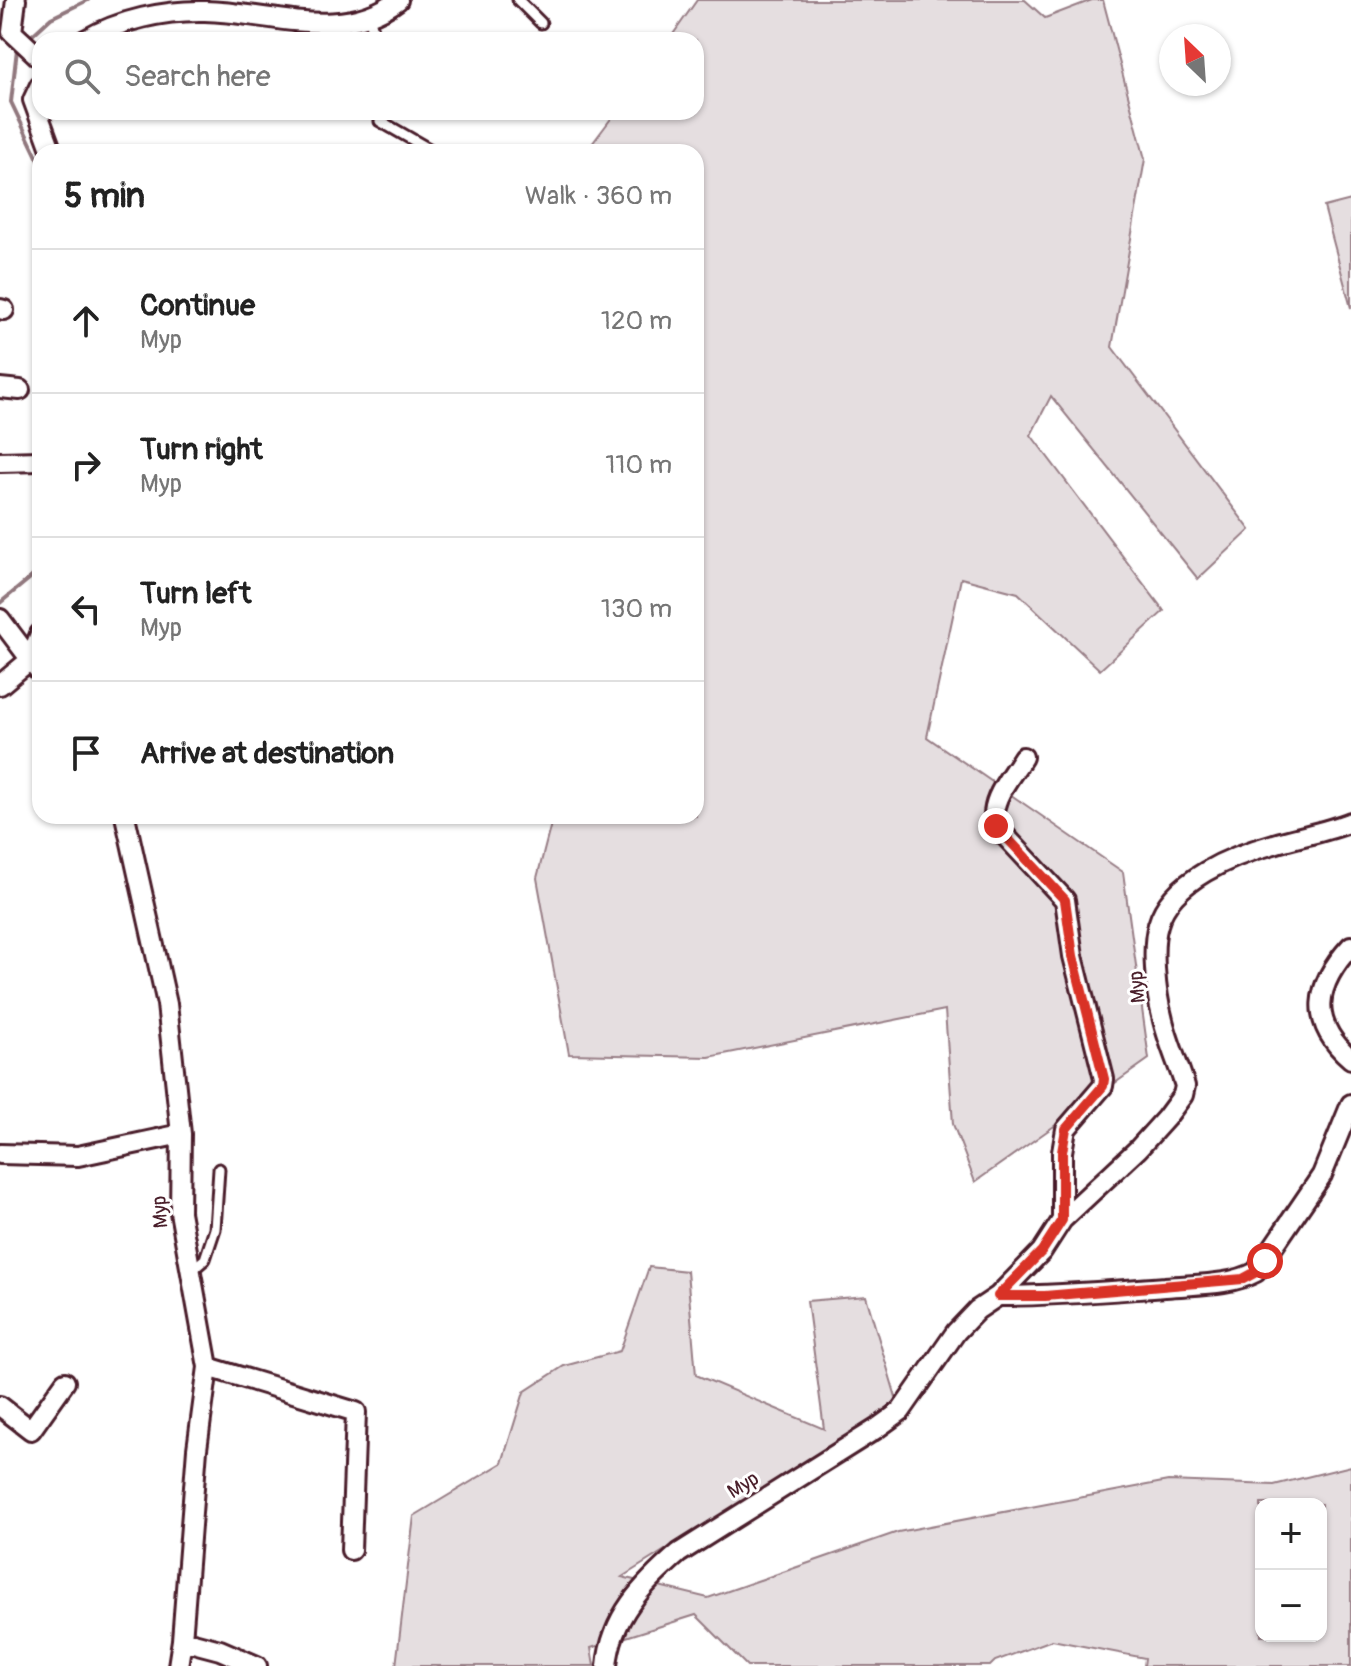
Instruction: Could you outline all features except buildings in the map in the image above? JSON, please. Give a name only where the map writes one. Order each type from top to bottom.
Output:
[{"type":"street","points":[[16,0],[12,32],[32,51]]},
{"type":"street","points":[[98,32],[155,15],[204,11],[309,22],[349,22],[369,17],[398,0]]},
{"type":"street","points":[[40,120],[49,144]]},
{"type":"street","points":[[0,388],[20,390]]},
{"type":"street","points":[[0,462],[32,461]]},
{"type":"street","points":[[0,619],[32,662]]},
{"type":"street","points":[[0,685],[32,668]]},
{"type":"street","points":[[1023,757],[993,808],[993,818],[996,826],[1065,900],[1073,956],[1104,1079],[1103,1086],[1066,1129],[1062,1152],[1062,1220]]},
{"type":"street","name":"Мур","points":[[607,1666],[612,1634],[636,1593],[655,1573],[679,1553],[901,1411],[956,1332],[977,1310],[998,1296],[1042,1251],[1062,1220],[1138,1149],[1183,1095],[1185,1086],[1162,1017],[1157,989],[1157,925],[1172,898],[1204,872],[1271,844],[1351,822]]},
{"type":"street","name":"Мур","points":[[127,824],[167,1004],[181,1134],[180,1212],[208,1367],[197,1449],[178,1666]]},
{"type":"street","points":[[1351,946],[1326,980],[1320,1003],[1321,1017],[1328,1032],[1351,1059]]},
{"type":"street","points":[[998,1296],[1045,1296],[1213,1283],[1243,1279],[1256,1272],[1322,1175],[1351,1104]]},
{"type":"street","points":[[0,1154],[78,1156],[181,1134]]},
{"type":"street","points":[[208,1367],[356,1412],[351,1550]]},
{"type":"street","points":[[0,1406],[31,1430],[65,1382]]},
{"type":"street","points":[[182,1640],[220,1650],[257,1666]]},
{"type":"lane","points":[[518,0],[541,23]]},
{"type":"lane","points":[[369,17],[374,32]]},
{"type":"lane","points":[[380,120],[420,144]]},
{"type":"lane","points":[[191,1271],[205,1259],[215,1229],[219,1169]]},
{"type":"shaded area","points":[[697,0],[1025,0],[1045,18],[1092,0],[1103,0],[1145,159],[1112,347],[1250,530],[1198,579],[1051,396],[1031,435],[1164,611],[1100,670],[1018,593],[961,578],[927,737],[1123,872],[1149,1059],[975,1182],[953,1124],[945,1010],[709,1057],[569,1054],[537,878],[551,824],[704,824],[704,144],[592,144],[610,120],[704,120],[704,32],[675,32]]},
{"type":"shaded area","points":[[1351,200],[1351,308],[1324,207]]},
{"type":"shaded area","points":[[649,1267],[687,1271],[696,1375],[824,1429],[807,1301],[866,1296],[898,1404],[622,1577],[708,1598],[898,1532],[1168,1481],[1274,1485],[1351,1466],[1351,1666],[1144,1666],[1145,1658],[1052,1640],[995,1661],[990,1666],[747,1666],[696,1615],[591,1648],[594,1666],[396,1666],[414,1516],[502,1463],[524,1392],[564,1366],[620,1351]]},
{"type":"waterway","points":[[36,32],[51,18],[88,0]]},
{"type":"waterway","points":[[27,40],[32,35]]},
{"type":"waterway","points":[[21,46],[17,49],[11,102],[32,146]]},
{"type":"waterway","points":[[0,603],[32,577]]},
{"type":"route","points":[[996,826],[1065,900],[1073,956],[1104,1079],[1103,1086],[1066,1129],[1062,1152],[1062,1220],[1042,1251],[998,1296],[1045,1296],[1213,1283],[1243,1279],[1256,1272],[1265,1261]]}]
